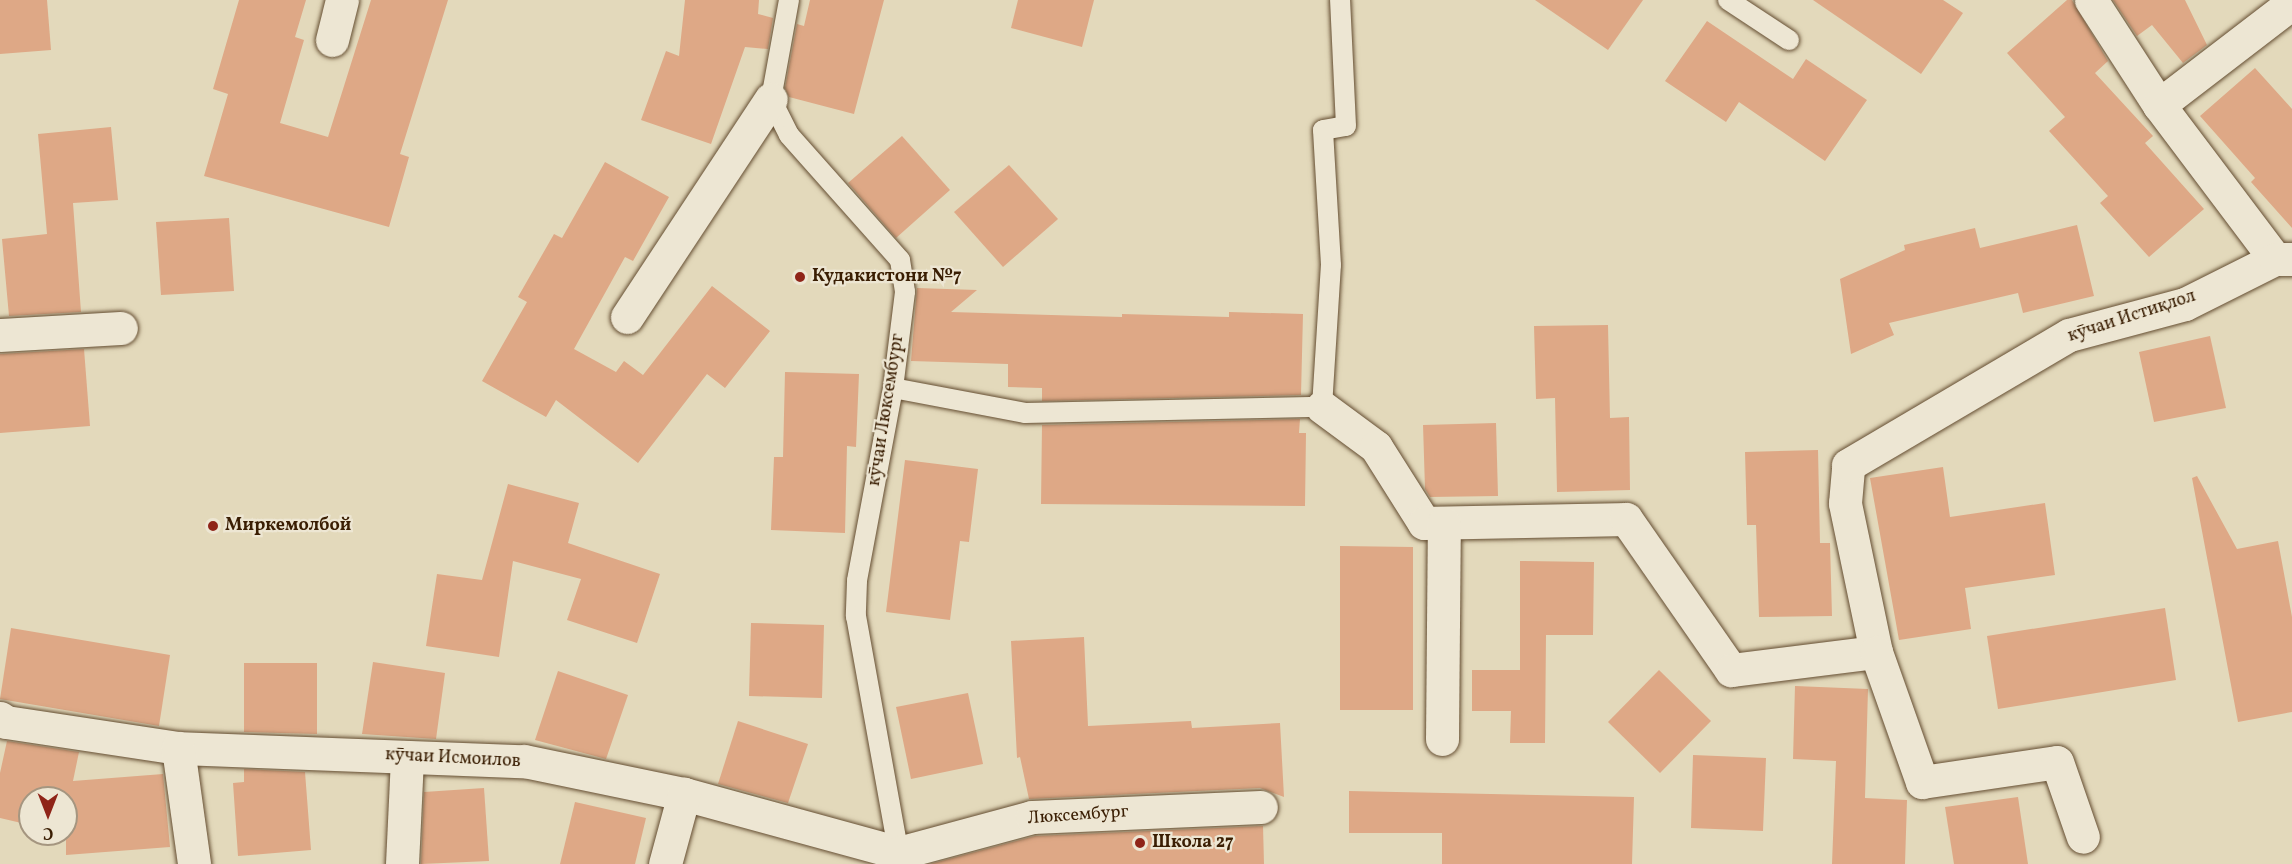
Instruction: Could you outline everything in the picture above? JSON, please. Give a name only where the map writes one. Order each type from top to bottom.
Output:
[{"type":"street","points":[[332,40],[342,0]]},
{"type":"street","points":[[2091,0],[2158,105],[2283,259]]},
{"type":"street","points":[[2158,105],[2292,3]]},
{"type":"street","points":[[627,317],[771,99]]},
{"type":"street","name":"кӯчаи Истиқлол","points":[[1876,652],[1845,503],[1848,465],[2009,373],[2069,334],[2185,304],[2283,259]]},
{"type":"street","points":[[0,335],[122,328]]},
{"type":"street","points":[[1322,407],[1376,447],[1424,523],[1626,519],[1731,670],[1876,652],[1922,782],[2057,762],[2083,837]]},
{"type":"street","points":[[1442,739],[1444,523]]},
{"type":"street","name":"кӯчаи Исмоилов","points":[[2,730],[178,748],[524,761],[684,794],[899,859]]},
{"type":"street","points":[[178,748],[194,864]]},
{"type":"street","points":[[402,864],[407,757]]},
{"type":"street","points":[[665,864],[684,794]]},
{"type":"street","name":"Люксембург","points":[[899,859],[1032,817],[1261,807]]},
{"type":"lane","points":[[771,99],[789,0]]},
{"type":"lane","points":[[893,388],[1025,413],[1322,407],[1331,265],[1323,130],[1346,126],[1340,0]]},
{"type":"lane","points":[[1728,0],[1789,40]]},
{"type":"lane","name":"кӯчаи Люксембург","points":[[771,99],[789,135],[900,260],[905,292],[893,388],[857,581],[856,616],[899,859]]},
{"type":"building","points":[[0,0],[47,0],[51,50],[0,54]]},
{"type":"building","points":[[239,0],[306,0],[295,37],[304,40],[280,123],[328,137],[371,0],[448,0],[400,154],[409,157],[389,227],[204,176],[228,94],[213,89]]},
{"type":"building","points":[[685,0],[759,0],[758,14],[773,18],[768,49],[745,47],[711,144],[641,120],[666,51],[679,56]]},
{"type":"building","points":[[810,0],[884,0],[854,114],[789,97],[785,88],[797,24],[804,26]]},
{"type":"building","points":[[1018,0],[1094,0],[1082,47],[1011,28]]},
{"type":"building","points":[[1535,0],[1643,0],[1608,50]]},
{"type":"building","points":[[1813,0],[1943,0],[1963,13],[1921,74]]},
{"type":"building","points":[[2067,0],[2072,0],[2108,61],[2095,73],[2153,136],[2145,143],[2204,209],[2149,257],[2100,203],[2108,196],[2049,131],[2065,117],[2007,53]]},
{"type":"building","points":[[2113,0],[2185,0],[2207,45],[2183,63],[2152,25],[2137,36]]},
{"type":"building","points":[[1707,21],[1793,79],[1806,59],[1867,100],[1825,161],[1739,102],[1726,122],[1665,81]]},
{"type":"building","points":[[2255,68],[2292,109],[2292,228],[2251,182],[2255,178],[2200,116]]},
{"type":"building","points":[[111,127],[118,200],[73,203],[81,312],[9,316],[2,239],[47,234],[38,134]]},
{"type":"building","points":[[902,136],[950,190],[896,238],[848,183]]},
{"type":"building","points":[[605,162],[669,197],[633,261],[625,257],[574,349],[616,372],[624,361],[643,375],[712,286],[770,331],[725,388],[707,374],[638,463],[556,400],[546,417],[482,381],[527,302],[518,297],[554,234],[562,238]]},
{"type":"building","points":[[1009,165],[1058,219],[1003,267],[954,212]]},
{"type":"building","points":[[229,218],[234,291],[161,295],[156,222]]},
{"type":"building","points":[[2077,225],[2094,296],[2023,313],[2018,293],[1889,323],[1894,335],[1851,354],[1840,279],[1905,250],[1904,245],[1975,228],[1980,248]]},
{"type":"building","points":[[917,288],[977,290],[951,312],[1122,317],[1122,314],[1229,317],[1229,312],[1303,314],[1301,395],[1042,401],[1042,388],[1008,387],[1008,364],[911,361]]},
{"type":"building","points":[[1608,325],[1610,418],[1629,417],[1630,490],[1557,492],[1555,398],[1536,399],[1534,326]]},
{"type":"building","points":[[2210,336],[2226,408],[2154,422],[2139,352]]},
{"type":"building","points":[[84,349],[90,426],[0,433],[0,354]]},
{"type":"building","points":[[785,372],[859,374],[856,447],[847,446],[845,533],[771,530],[774,457],[783,457]]},
{"type":"building","points":[[1300,419],[1299,433],[1306,433],[1305,506],[1041,504],[1042,425]]},
{"type":"building","points":[[1496,423],[1498,496],[1430,497],[1425,489],[1423,425]]},
{"type":"building","points":[[1818,450],[1820,543],[1830,543],[1832,616],[1759,617],[1756,525],[1747,525],[1745,452]]},
{"type":"building","points":[[905,460],[978,469],[969,542],[960,541],[950,620],[886,612]]},
{"type":"building","points":[[1943,467],[1950,517],[2045,503],[2055,575],[1965,588],[1971,629],[1899,640],[1870,478]]},
{"type":"building","points":[[2197,476],[2237,549],[2278,541],[2292,617],[2292,712],[2238,722],[2192,478]]},
{"type":"building","points":[[508,484],[579,503],[568,543],[660,574],[637,643],[567,620],[581,579],[513,561],[499,657],[426,646],[437,574],[482,580]]},
{"type":"building","points":[[1340,546],[1413,547],[1413,710],[1340,710]]},
{"type":"building","points":[[1520,561],[1594,562],[1593,635],[1546,635],[1545,743],[1510,743],[1511,711],[1472,711],[1472,670],[1520,670]]},
{"type":"building","points":[[2165,608],[2176,680],[1998,709],[1987,636]]},
{"type":"building","points":[[751,623],[824,625],[822,698],[749,696]]},
{"type":"building","points":[[11,628],[170,655],[159,726],[0,699]]},
{"type":"building","points":[[1084,637],[1088,726],[1191,721],[1192,728],[1280,723],[1284,797],[1260,788],[1029,799],[1020,757],[1017,758],[1011,641]]},
{"type":"building","points":[[373,662],[445,673],[436,739],[362,734]]},
{"type":"building","points":[[244,663],[317,663],[317,734],[244,732]]},
{"type":"building","points":[[1659,670],[1711,721],[1660,773],[1608,722]]},
{"type":"building","points":[[558,671],[628,695],[606,759],[535,740]]},
{"type":"building","points":[[1795,686],[1868,689],[1865,798],[1907,800],[1905,864],[1832,864],[1836,761],[1793,759]]},
{"type":"building","points":[[968,693],[983,764],[911,779],[896,707]]},
{"type":"building","points":[[738,721],[808,744],[788,803],[718,784]]},
{"type":"building","points":[[7,741],[79,752],[73,781],[163,774],[170,847],[66,855],[66,846],[78,846],[78,786],[18,786],[18,822],[0,818],[0,773]]},
{"type":"building","points":[[1693,755],[1766,758],[1763,831],[1691,828]]},
{"type":"building","points":[[244,769],[305,772],[311,850],[238,856],[233,783],[244,782]]},
{"type":"building","points":[[484,788],[489,861],[421,864],[424,792]]},
{"type":"building","points":[[1349,791],[1634,797],[1632,864],[1442,864],[1442,833],[1349,833]]},
{"type":"building","points":[[2018,797],[2028,864],[1954,864],[1945,807]]},
{"type":"building","points":[[575,802],[646,818],[635,864],[560,864]]},
{"type":"building","name":"Школа 27","points":[[1263,826],[1264,864],[930,864],[1035,836]]},
{"type":"place","name":"Кудакистони №7","points":[[800,277]]},
{"type":"place","name":"Миркемолбой","points":[[213,526]]},
{"type":"place","name":"Школа 27","points":[[1140,843]]}]
